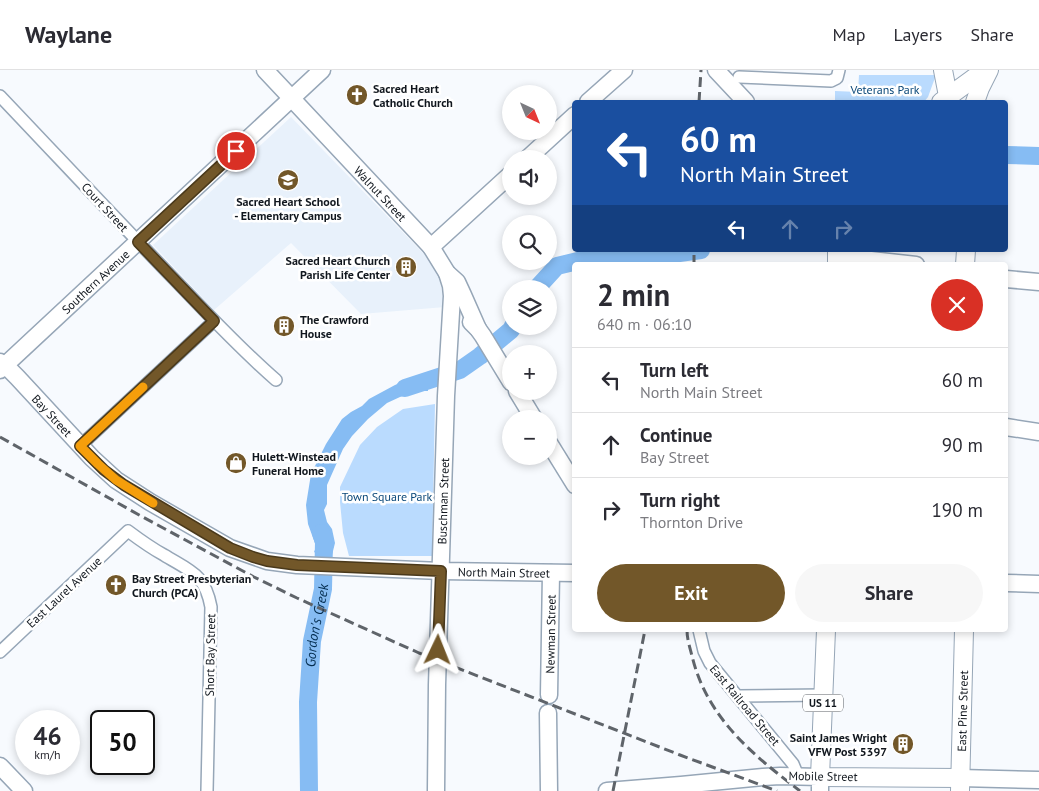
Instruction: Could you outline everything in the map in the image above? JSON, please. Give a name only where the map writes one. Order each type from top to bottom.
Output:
[{"type":"main road","points":[[944,70],[956,91],[985,70]]},
{"type":"main road","points":[[976,100],[989,70]]},
{"type":"main road","name":"US 11","points":[[823,786],[823,695],[826,632]]},
{"type":"main road","name":"East Pine Street","points":[[960,784],[964,632]]},
{"type":"main road","name":"Mobile Street","points":[[823,786],[850,777],[960,784]]},
{"type":"street","name":"Walnut Street","points":[[265,70],[431,247],[447,273],[456,282],[480,333],[502,367]]},
{"type":"street","name":"Southern Avenue","points":[[1,363],[138,242],[322,70]]},
{"type":"street","points":[[590,100],[624,70]]},
{"type":"street","points":[[716,70],[742,99]]},
{"type":"street","points":[[742,99],[739,74],[830,80],[837,78],[839,70]]},
{"type":"street","name":"Court Street","points":[[0,96],[214,321],[276,380]]},
{"type":"street","points":[[537,150],[572,118]]},
{"type":"street","points":[[431,247],[502,182]]},
{"type":"street","points":[[837,258],[889,262]]},
{"type":"street","name":"Buschman Street","points":[[436,791],[437,685],[446,396],[452,296],[447,273]]},
{"type":"street","points":[[1008,279],[1039,282]]},
{"type":"street","points":[[451,320],[464,319],[473,324],[480,333]]},
{"type":"street","points":[[80,446],[214,321]]},
{"type":"street","name":"Bay Street","points":[[1,363],[80,446],[116,480],[230,548],[267,561],[314,566]]},
{"type":"street","points":[[1008,427],[1039,432]]},
{"type":"street","points":[[557,456],[572,479]]},
{"type":"street","name":"East Laurel Avenue","points":[[0,652],[128,531]]},
{"type":"street","name":"Short Bay Street","points":[[128,531],[153,549],[189,569],[200,579],[208,592],[212,607],[207,791]]},
{"type":"street","name":"North Main Street","points":[[314,566],[572,574]]},
{"type":"street","name":"Newman Street","points":[[548,695],[551,573]]},
{"type":"street","points":[[1008,583],[1039,584]]},
{"type":"street","name":"East Railroad Street","points":[[700,632],[707,659],[793,764],[798,776]]},
{"type":"street","points":[[738,696],[823,695]]},
{"type":"street","points":[[548,713],[549,791]]},
{"type":"street","points":[[0,766],[24,791]]},
{"type":"street","name":"Mobile Street","points":[[607,791],[763,777],[798,776],[823,786]]},
{"type":"street","name":"Mobile Street","points":[[960,784],[1039,780]]},
{"type":"shaded area","name":"Sacred Heart School - Elementary Campus","points":[[291,117],[424,254],[438,272],[445,307],[361,314],[291,243],[214,310],[153,245]]},
{"type":"shaded area","points":[[427,375],[428,391],[400,397],[387,403],[368,419],[343,449],[327,485],[327,504],[324,510],[327,522],[332,529],[335,543],[332,555],[316,555],[314,551],[317,549],[308,524],[306,505],[311,474],[326,444],[342,419],[369,399],[395,385],[415,377]]},
{"type":"green space","name":"Veterans Park","points":[[859,75],[936,75],[926,100],[835,100],[835,91],[858,92]]},
{"type":"green space","name":"Town Square Park","points":[[435,404],[432,556],[349,556],[343,533],[340,487],[360,445],[377,427],[403,409]]},
{"type":"waterway","name":"Gordon's Creek","points":[[1008,155],[1039,156]]},
{"type":"waterway","name":"Gordon's Creek","points":[[574,262],[611,253],[665,255],[687,252]]},
{"type":"waterway","name":"Gordon's Creek","points":[[544,280],[557,266],[572,262]]},
{"type":"waterway","name":"Gordon's Creek","points":[[405,388],[460,370],[505,335]]},
{"type":"waterway","name":"Gordon's Creek","points":[[309,791],[308,702],[312,641],[323,589],[324,542],[321,533]]},
{"type":"railway","points":[[699,100],[701,70]]},
{"type":"railway","points":[[694,252],[694,262]]},
{"type":"railway","points":[[0,437],[141,516],[297,598],[419,653],[777,791]]},
{"type":"railway","points":[[613,791],[645,632]]},
{"type":"railway","points":[[687,632],[699,678],[708,698],[720,716],[749,748],[800,791]]},
{"type":"slow traffic","points":[[143,387],[80,446],[116,480],[153,503]]},
{"type":"place","name":"Sacred Heart Catholic Church","points":[[357,95]]},
{"type":"place","name":"Sacred Heart School - Elementary Campus","points":[[288,180]]},
{"type":"place","name":"Sacred Heart Church Parish Life Center","points":[[406,267]]},
{"type":"place","name":"The Crawford House","points":[[284,326]]},
{"type":"place","name":"Hulett-Winstead Funeral Home","points":[[236,463]]},
{"type":"place","name":"Bay Street Presbyterian Church (PCA)","points":[[116,585]]},
{"type":"place","name":"Saint James Wright VFW Post 5397","points":[[903,744]]},
{"type":"route","points":[[236,151],[138,242],[214,321],[80,446],[116,480],[150,502],[230,548],[253,557],[297,565],[441,571],[438,650]]}]
